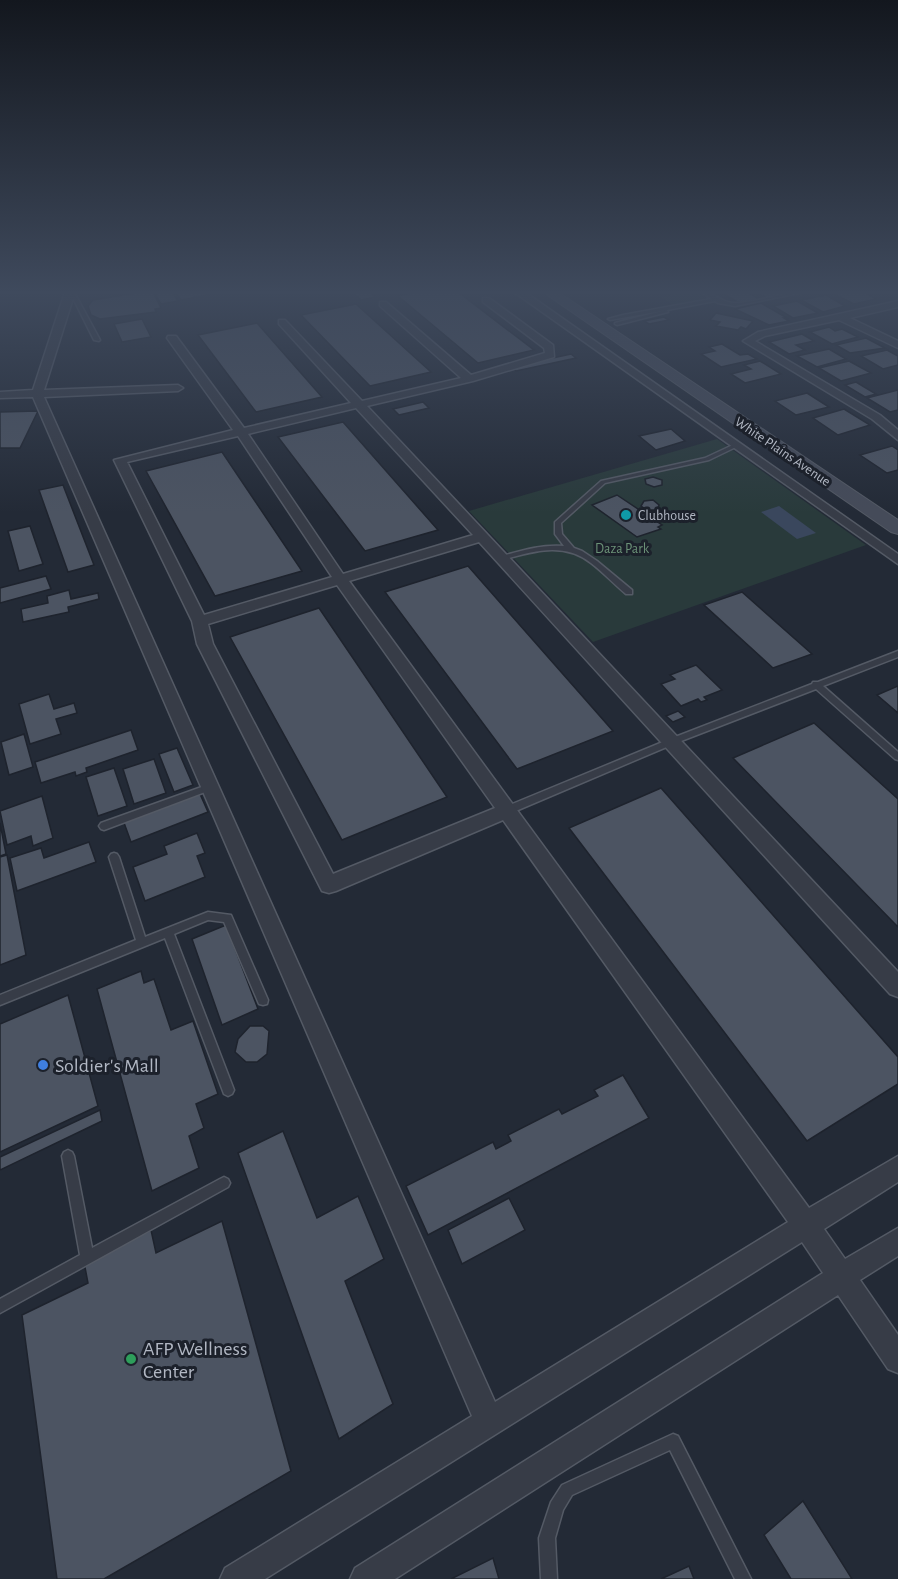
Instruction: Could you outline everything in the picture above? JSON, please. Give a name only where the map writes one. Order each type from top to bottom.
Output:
[{"type":"street","points":[[46,366],[37,394],[489,1422]]},
{"type":"street","points":[[192,366],[240,431],[340,579],[806,1226],[898,1359]]},
{"type":"street","points":[[324,366],[898,987]]},
{"type":"street","points":[[454,366],[469,379]]},
{"type":"street","points":[[508,810],[329,885],[204,644],[200,621],[120,459],[518,366]]},
{"type":"street","points":[[624,366],[898,560]]},
{"type":"street","name":"White Plains Avenue","points":[[658,366],[898,528]]},
{"type":"street","name":"White Plains Avenue","points":[[680,366],[868,488]]},
{"type":"street","points":[[791,366],[876,417],[898,436]]},
{"type":"street","points":[[0,395],[178,388]]},
{"type":"street","points":[[714,404],[731,400]]},
{"type":"street","points":[[200,621],[481,537]]},
{"type":"street","points":[[236,1579],[898,1168]]},
{"type":"street","points":[[366,1579],[898,1241]]},
{"type":"lane","points":[[629,592],[583,555],[571,549],[562,540],[557,529],[558,522],[603,482],[707,459],[737,445]]},
{"type":"lane","points":[[501,558],[534,550],[571,549]]},
{"type":"lane","points":[[508,810],[673,741],[898,654]]},
{"type":"lane","points":[[816,684],[898,757]]},
{"type":"lane","points":[[104,826],[210,787]]},
{"type":"lane","points":[[114,857],[142,942]]},
{"type":"lane","points":[[0,1000],[208,916],[227,918],[263,1000]]},
{"type":"lane","points":[[168,933],[228,1090]]},
{"type":"lane","points":[[68,1156],[87,1258]]},
{"type":"lane","points":[[0,1306],[224,1183]]},
{"type":"lane","points":[[549,1579],[547,1538],[556,1507],[567,1490],[673,1441],[743,1579]]},
{"type":"green space","name":"Daza Park","points":[[717,439],[866,545],[593,642],[469,511]]},
{"type":"water","points":[[779,506],[816,533],[797,539],[761,512]]},
{"type":"building","points":[[221,366],[294,366],[322,397],[256,412]]},
{"type":"building","points":[[350,366],[424,366],[431,372],[370,386]]},
{"type":"building","points":[[517,366],[541,366],[516,371],[511,367]]},
{"type":"building","points":[[745,366],[768,366],[781,374],[745,383],[731,374],[751,369]]},
{"type":"building","points":[[858,366],[871,373],[841,381],[819,368]]},
{"type":"building","points":[[877,366],[895,366],[883,369]]},
{"type":"building","points":[[856,382],[876,394],[865,397],[845,385]]},
{"type":"building","points":[[898,390],[898,410],[890,412],[867,398]]},
{"type":"building","points":[[807,393],[829,407],[796,415],[775,401]]},
{"type":"building","points":[[423,402],[429,408],[399,415],[393,409]]},
{"type":"building","points":[[844,409],[870,425],[838,435],[813,418]]},
{"type":"building","points":[[38,411],[20,448],[0,448],[0,412]]},
{"type":"building","points":[[343,422],[438,530],[365,551],[278,437]]},
{"type":"building","points":[[671,429],[685,441],[656,450],[639,436]]},
{"type":"building","points":[[892,446],[898,450],[898,470],[887,473],[860,455]]},
{"type":"building","points":[[222,452],[302,571],[215,596],[146,471]]},
{"type":"building","points":[[653,477],[662,480],[662,485],[654,487],[646,484],[645,479]]},
{"type":"building","points":[[63,485],[94,565],[68,572],[39,490]]},
{"type":"building","name":"Clubhouse","points":[[617,495],[662,525],[658,527],[661,529],[637,537],[592,505]]},
{"type":"building","points":[[653,500],[659,505],[657,510],[647,510],[641,506],[644,501]]},
{"type":"building","points":[[30,526],[43,564],[19,571],[8,531]]},
{"type":"building","points":[[468,566],[613,731],[517,769],[385,592]]},
{"type":"building","points":[[46,576],[51,589],[0,603],[0,588]]},
{"type":"building","points":[[69,590],[71,599],[98,593],[99,599],[68,607],[69,612],[23,622],[21,609],[48,603],[47,596]]},
{"type":"building","points":[[742,592],[812,654],[773,668],[704,605]]},
{"type":"building","points":[[319,608],[447,797],[342,840],[230,637]]},
{"type":"building","points":[[696,665],[722,690],[704,697],[707,700],[701,702],[698,699],[681,706],[661,684],[675,679],[670,675]]},
{"type":"building","points":[[898,686],[898,713],[877,695]]},
{"type":"building","points":[[49,694],[54,709],[74,703],[77,713],[56,719],[61,734],[30,744],[19,704]]},
{"type":"building","points":[[678,711],[685,717],[673,722],[666,716]]},
{"type":"building","points":[[814,723],[898,799],[898,927],[733,758]]},
{"type":"building","points":[[131,730],[138,750],[86,768],[87,772],[76,776],[75,772],[41,783],[35,762]]},
{"type":"building","points":[[24,734],[33,767],[9,775],[1,742]]},
{"type":"building","points":[[177,748],[193,785],[174,792],[159,754]]},
{"type":"building","points":[[154,759],[166,793],[134,804],[123,769]]},
{"type":"building","points":[[114,768],[127,806],[98,816],[86,777]]},
{"type":"building","points":[[661,788],[898,1057],[898,1084],[807,1141],[569,828]]},
{"type":"building","points":[[200,794],[208,812],[131,842],[123,820]]},
{"type":"building","points":[[42,796],[53,838],[33,846],[31,836],[7,845],[0,811]]},
{"type":"building","points":[[0,823],[6,854],[0,856]]},
{"type":"building","points":[[197,833],[205,853],[197,856],[205,877],[145,901],[133,867],[167,854],[164,846]]},
{"type":"building","points":[[89,842],[96,862],[17,891],[10,858],[41,848],[44,858]]},
{"type":"building","points":[[7,855],[26,955],[0,965],[0,857]]},
{"type":"building","points":[[226,925],[258,1009],[222,1025],[192,939]]},
{"type":"building","points":[[141,971],[144,983],[154,979],[171,1030],[193,1021],[218,1094],[196,1104],[204,1128],[189,1136],[199,1168],[152,1191],[97,989]]},
{"type":"building","name":"Soldier's Mall","points":[[68,995],[98,1106],[0,1152],[0,1024]]},
{"type":"building","points":[[250,1026],[263,1026],[269,1031],[267,1054],[257,1062],[246,1062],[235,1052],[238,1039]]},
{"type":"building","points":[[623,1075],[649,1118],[428,1235],[406,1186],[493,1142],[496,1149],[511,1141],[508,1135],[559,1109],[562,1114],[598,1096],[594,1090]]},
{"type":"building","points":[[100,1110],[102,1121],[0,1170],[0,1157]]},
{"type":"building","points":[[283,1131],[317,1218],[358,1196],[384,1259],[345,1281],[393,1404],[339,1439],[238,1153]]},
{"type":"building","points":[[509,1198],[525,1230],[462,1264],[448,1230]]},
{"type":"building","points":[[222,1221],[291,1471],[104,1579],[57,1579],[22,1315],[88,1283],[84,1262],[151,1230],[156,1253]]},
{"type":"building","points":[[803,1501],[852,1579],[791,1579],[764,1535]]},
{"type":"building","points":[[493,1558],[499,1579],[451,1579]]},
{"type":"building","points":[[689,1566],[694,1579],[661,1579]]},
{"type":"place","name":"Clubhouse","points":[[626,515]]},
{"type":"place","name":"Soldier's Mall","points":[[43,1065]]},
{"type":"place","name":"AFP Wellness Center","points":[[131,1359]]}]
